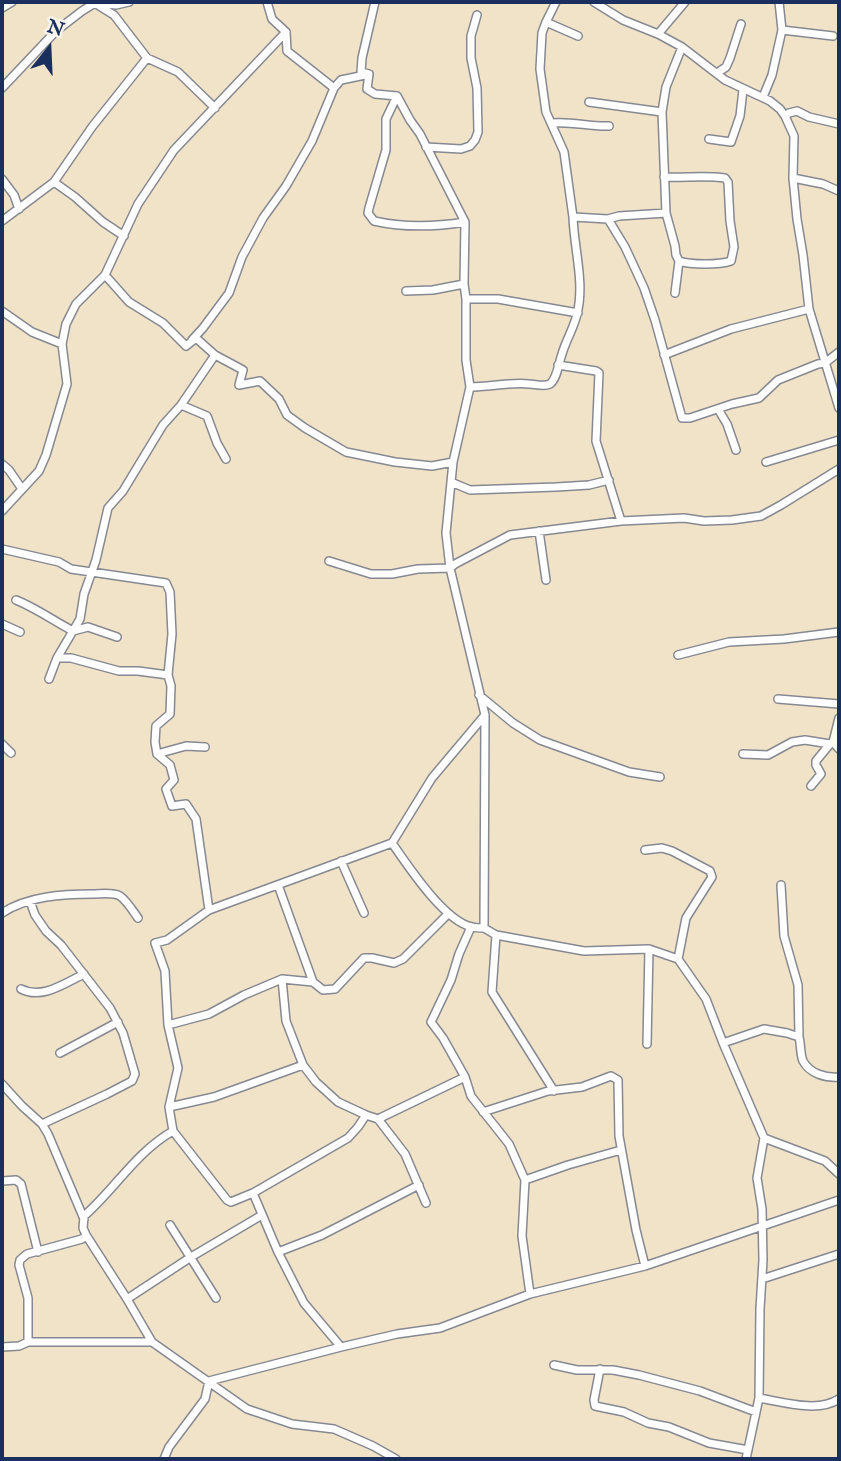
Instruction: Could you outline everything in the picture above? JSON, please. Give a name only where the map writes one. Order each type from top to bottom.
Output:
[{"type":"street","points":[[2,8],[12,2]]},
{"type":"street","points":[[2,88],[56,31],[82,11],[94,3],[116,5],[129,2]]},
{"type":"street","points":[[267,2],[272,19],[286,33],[287,51],[334,88]]},
{"type":"street","points":[[369,74],[361,72],[362,58],[375,2]]},
{"type":"street","points":[[470,387],[516,383],[550,384],[578,313],[578,257],[564,152],[544,101],[541,69],[542,33],[555,2]]},
{"type":"street","points":[[597,2],[624,20],[682,47],[725,80],[763,97],[785,116],[794,136],[793,178],[809,309],[839,408]]},
{"type":"street","points":[[658,34],[684,2]]},
{"type":"street","points":[[763,97],[772,75],[782,30],[779,2]]},
{"type":"street","points":[[94,3],[114,15],[147,58],[178,72],[215,108]]},
{"type":"street","points":[[426,147],[460,149],[470,146],[475,140],[478,132],[477,88],[471,58],[471,36],[477,15]]},
{"type":"street","points":[[546,22],[578,36]]},
{"type":"street","points":[[717,73],[726,67],[741,24]]},
{"type":"street","points":[[782,30],[833,36]]},
{"type":"street","points":[[2,511],[39,471],[46,455],[67,384],[62,344],[66,324],[76,304],[105,275],[138,204],[174,150],[286,33]]},
{"type":"street","points":[[675,293],[679,261],[666,213],[662,112],[666,87],[682,47]]},
{"type":"street","points":[[2,221],[54,182],[92,127],[147,58]]},
{"type":"street","points":[[186,346],[229,293],[242,257],[263,218],[286,186],[312,141],[334,88],[341,80],[369,74]]},
{"type":"street","points":[[369,74],[367,89],[375,94],[397,96]]},
{"type":"street","points":[[709,139],[731,142],[740,116],[743,90]]},
{"type":"street","points":[[397,96],[420,134],[465,222],[466,360],[470,387],[453,462],[446,533],[450,568],[485,715],[484,928]]},
{"type":"street","points":[[397,96],[386,120],[386,150],[369,215],[374,221],[391,225],[432,227],[465,222]]},
{"type":"street","points":[[589,102],[662,112]]},
{"type":"street","points":[[785,116],[797,111],[809,117],[839,124]]},
{"type":"street","points":[[552,123],[610,127]]},
{"type":"street","points":[[664,177],[716,177],[728,181],[734,247],[731,261],[724,264],[679,261]]},
{"type":"street","points":[[793,178],[823,184],[839,191]]},
{"type":"street","points":[[2,179],[14,195],[19,209]]},
{"type":"street","points":[[54,182],[124,236]]},
{"type":"street","points":[[573,217],[608,219],[666,213]]},
{"type":"street","points":[[608,219],[625,247],[644,288],[682,418],[759,398],[778,380],[825,363],[839,352]]},
{"type":"street","points":[[105,275],[129,302],[163,323],[186,346]]},
{"type":"street","points":[[406,291],[433,290],[464,284]]},
{"type":"street","points":[[466,299],[498,299],[578,313]]},
{"type":"street","points":[[664,355],[731,329],[809,309]]},
{"type":"street","points":[[2,311],[32,332],[62,344]]},
{"type":"street","points":[[186,346],[196,338],[215,355],[243,370],[239,385],[260,381],[279,399],[287,415],[346,452],[432,466],[453,462]]},
{"type":"street","points":[[48,679],[80,619],[83,594],[96,560],[108,508],[123,491],[163,425],[181,405],[215,355]]},
{"type":"street","points":[[558,365],[599,373],[596,441],[621,521]]},
{"type":"street","points":[[181,405],[207,416],[226,459]]},
{"type":"street","points":[[718,410],[727,424],[736,450]]},
{"type":"street","points":[[765,462],[839,440]]},
{"type":"street","points":[[2,464],[22,489]]},
{"type":"street","points":[[329,561],[371,574],[450,568],[510,535],[621,521],[684,518],[704,521],[732,520],[761,516],[839,469]]},
{"type":"street","points":[[451,482],[470,491],[556,488],[609,481]]},
{"type":"street","points":[[539,531],[546,579]]},
{"type":"street","points":[[2,549],[59,562],[71,569],[166,583],[170,592],[172,634],[168,675],[171,686],[170,714],[156,726],[155,742],[157,754],[170,765],[174,780],[166,789],[172,806],[186,804],[196,819],[209,909]]},
{"type":"street","points":[[16,600],[73,631],[89,627],[117,637]]},
{"type":"street","points":[[2,624],[20,632]]},
{"type":"street","points":[[678,655],[729,642],[839,632]]},
{"type":"street","points":[[57,658],[71,658],[119,671],[168,675]]},
{"type":"street","points":[[479,695],[513,723],[540,740],[629,772],[660,777]]},
{"type":"street","points":[[778,699],[839,704]]},
{"type":"street","points":[[366,1115],[348,1138],[253,1193],[231,1202],[227,1200],[173,1131],[169,1107],[178,1068],[169,1024],[165,971],[155,943],[167,940],[209,909],[392,842],[432,778],[485,715]]},
{"type":"street","points":[[811,786],[821,774],[816,761],[834,745],[839,718]]},
{"type":"street","points":[[743,754],[768,755],[792,742],[805,740],[834,745]]},
{"type":"street","points":[[2,744],[11,753]]},
{"type":"street","points":[[157,754],[186,746],[205,747]]},
{"type":"street","points":[[392,842],[418,880],[448,914],[471,927],[484,928],[496,935],[584,951],[649,949],[678,959],[706,999],[764,1138],[757,1178],[762,1209],[759,1398],[747,1459]]},
{"type":"street","points":[[645,850],[662,848],[672,851],[710,871],[712,877],[686,918],[678,959]]},
{"type":"street","points":[[341,861],[364,913]]},
{"type":"street","points":[[278,885],[313,982],[323,990],[335,989],[364,958],[394,963],[402,959],[448,914]]},
{"type":"street","points":[[781,885],[784,936],[798,985],[799,1037],[803,1061],[815,1074],[839,1077]]},
{"type":"street","points":[[2,913],[14,905],[30,901],[76,894],[118,895],[138,918]]},
{"type":"street","points":[[30,901],[35,915],[46,931],[61,945],[110,1008],[124,1033],[134,1070],[134,1078],[107,1094],[42,1124]]},
{"type":"street","points":[[471,927],[451,981],[431,1022],[465,1077],[471,1096],[509,1144],[525,1181],[522,1236],[530,1294]]},
{"type":"street","points":[[496,935],[492,992],[554,1091]]},
{"type":"street","points":[[647,1044],[649,949]]},
{"type":"street","points":[[21,989],[27,992],[49,991],[84,974]]},
{"type":"street","points":[[169,1024],[209,1014],[282,979],[313,982]]},
{"type":"street","points":[[282,979],[286,1021],[303,1065],[316,1082],[338,1102],[378,1118],[405,1154],[426,1202]]},
{"type":"street","points":[[60,1053],[118,1023]]},
{"type":"street","points":[[723,1043],[764,1029],[799,1037]]},
{"type":"street","points":[[169,1107],[214,1097],[303,1065]]},
{"type":"street","points":[[483,1112],[548,1091],[582,1087],[611,1076],[618,1080],[621,1150],[636,1230],[646,1266]]},
{"type":"street","points":[[378,1118],[465,1077]]},
{"type":"street","points":[[2,1084],[42,1124],[84,1220]]},
{"type":"street","points":[[173,1131],[132,1164],[103,1199],[84,1216],[83,1227],[86,1235],[152,1342],[247,1409],[292,1424],[334,1429],[396,1459]]},
{"type":"street","points":[[764,1138],[825,1161],[839,1174]]},
{"type":"street","points":[[525,1181],[621,1150]]},
{"type":"street","points":[[2,1181],[16,1180],[21,1184],[38,1252]]},
{"type":"street","points":[[278,1252],[332,1230],[419,1185]]},
{"type":"street","points":[[253,1193],[278,1252],[304,1303],[341,1347]]},
{"type":"street","points":[[209,1381],[397,1334],[440,1328],[530,1294],[646,1266],[839,1200]]},
{"type":"street","points":[[127,1299],[262,1214]]},
{"type":"street","points":[[170,1225],[216,1298]]},
{"type":"street","points":[[28,1342],[27,1298],[20,1260],[27,1254],[82,1239],[86,1235]]},
{"type":"street","points":[[762,1279],[839,1254]]},
{"type":"street","points":[[2,1346],[19,1346],[28,1342],[152,1342]]},
{"type":"street","points":[[554,1365],[577,1370],[600,1369],[639,1375],[700,1391],[756,1412]]},
{"type":"street","points":[[600,1369],[595,1406],[624,1412],[709,1444],[748,1450]]},
{"type":"street","points":[[164,1459],[169,1447],[205,1399],[209,1381]]},
{"type":"street","points":[[759,1398],[806,1406],[835,1402],[839,1399]]}]
